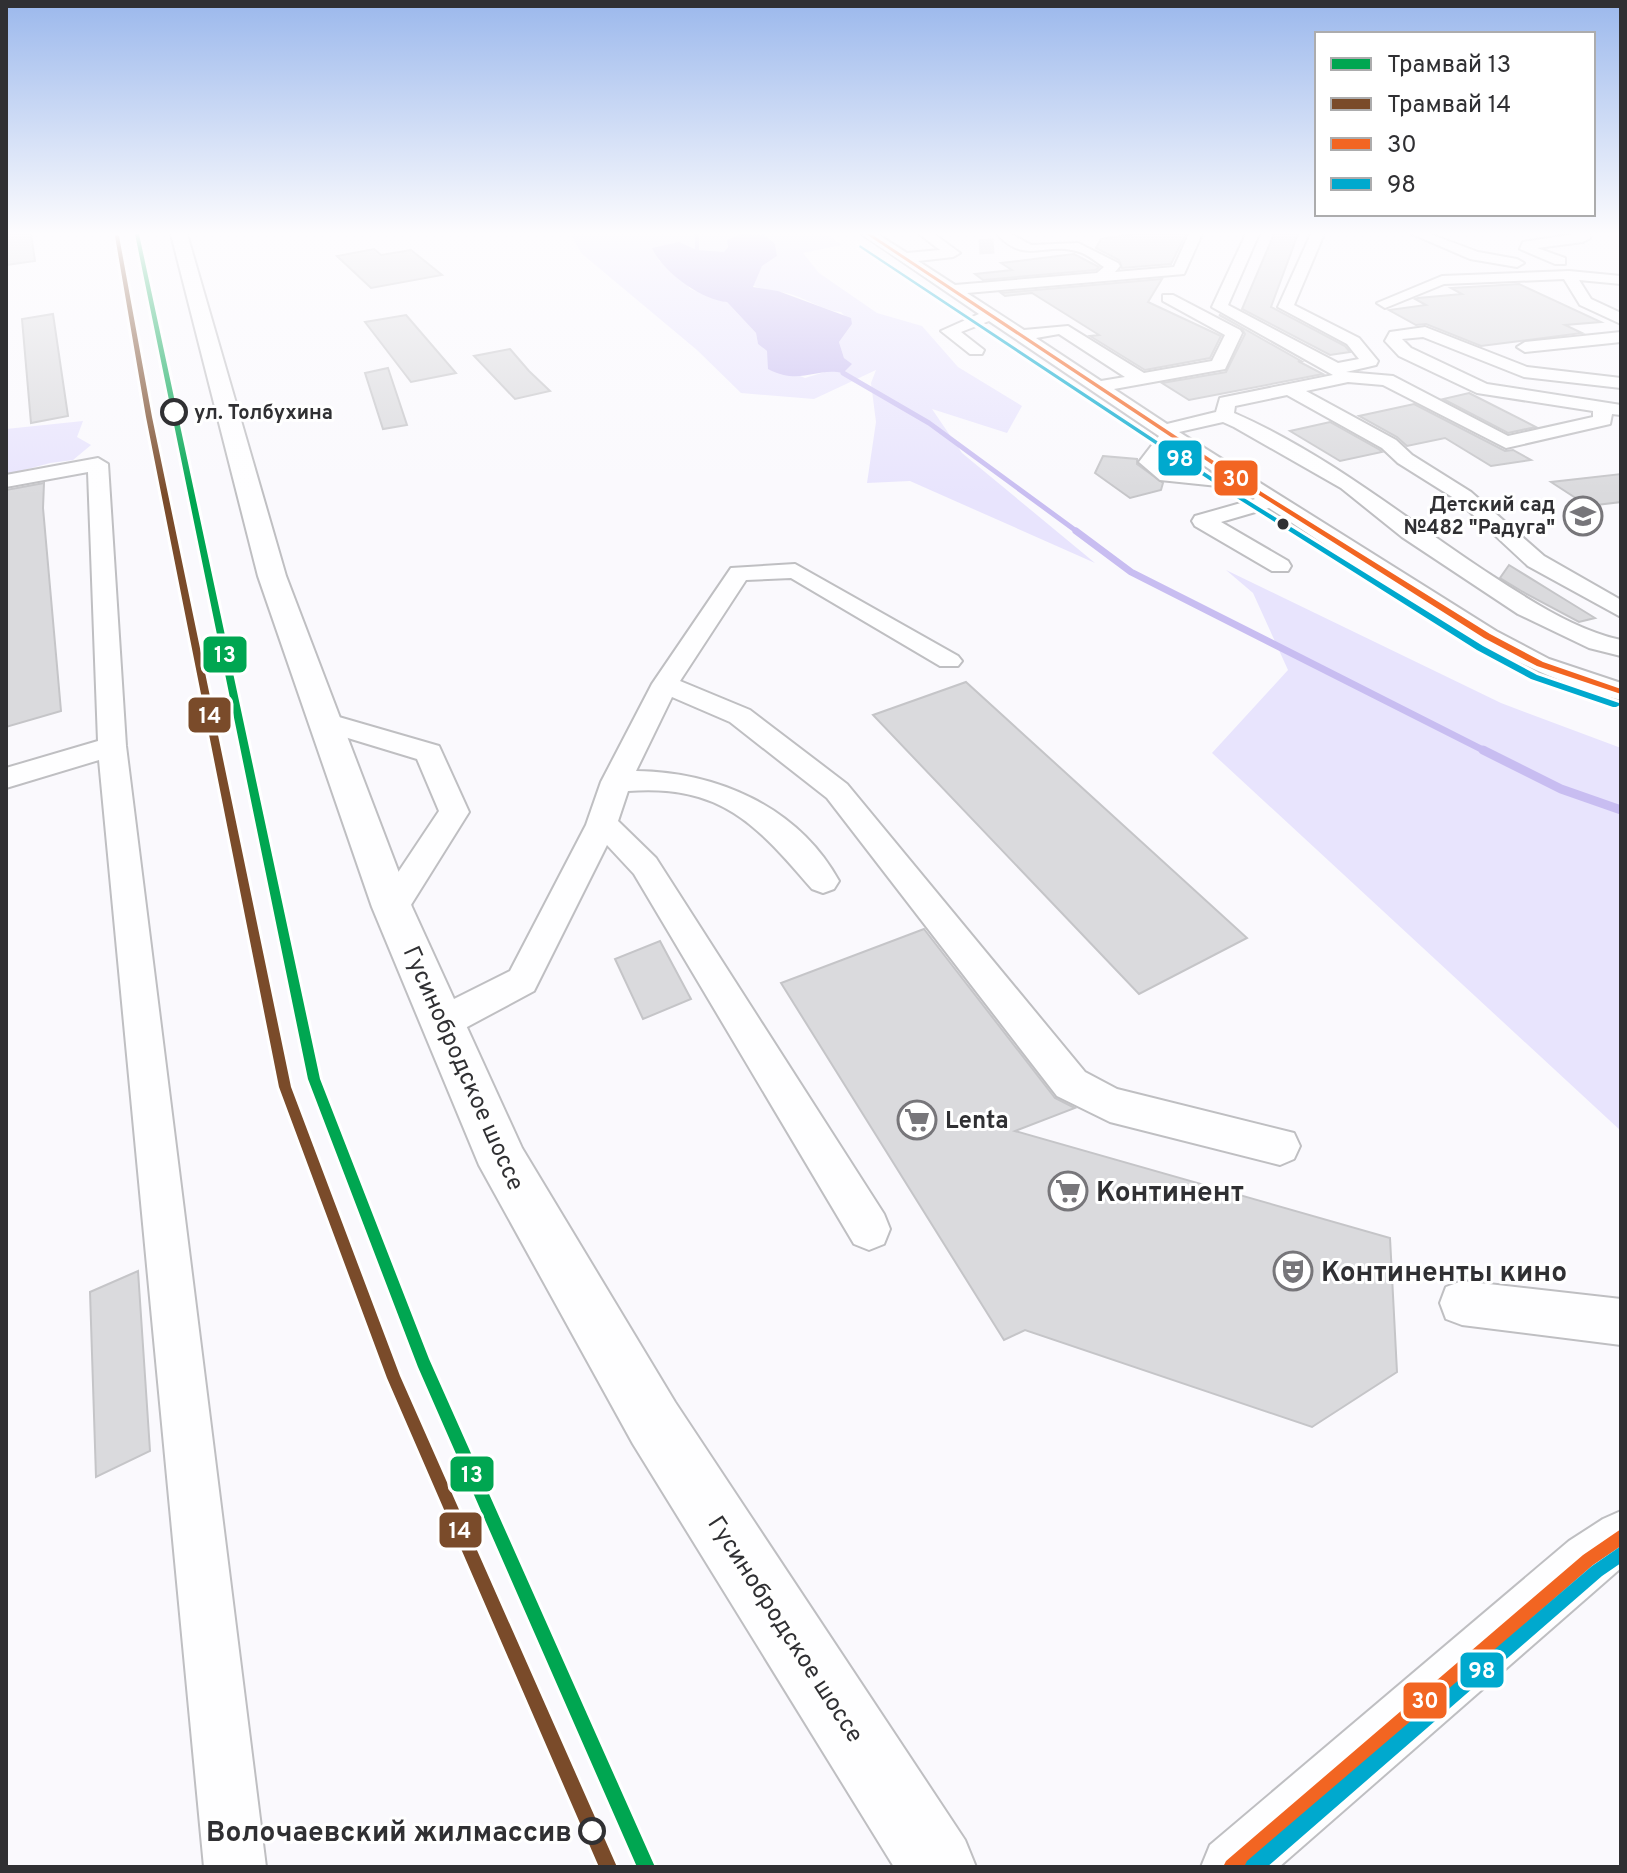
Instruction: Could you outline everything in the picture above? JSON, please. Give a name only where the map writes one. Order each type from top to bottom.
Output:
[{"type":"main road","name":"Гусинобродское шоссе","points":[[203,321],[272,576],[392,907],[504,1165],[654,1423],[938,1867]]},
{"type":"street","points":[[975,321],[949,331],[976,350]]},
{"type":"street","points":[[997,321],[1271,501],[1487,636],[1540,664],[1621,692]]},
{"type":"street","points":[[1050,321],[1141,379]]},
{"type":"street","points":[[1097,387],[1219,365],[1234,333],[1212,321]]},
{"type":"street","points":[[1247,321],[1342,373],[1387,380],[1506,442],[1603,420],[1611,409],[1483,389],[1405,352],[1390,335],[1425,332],[1524,372],[1621,383]]},
{"type":"street","points":[[1225,416],[1226,402],[1289,389],[1370,361],[1353,341],[1314,321]]},
{"type":"street","points":[[1342,321],[1370,335],[1353,341]]},
{"type":"street","points":[[1019,336],[1062,329]]},
{"type":"street","points":[[1525,347],[1621,337]]},
{"type":"street","points":[[1289,389],[1389,444],[1405,459],[1464,496],[1536,561],[1621,610]]},
{"type":"street","points":[[1242,482],[1167,476],[1149,462],[1167,433],[1225,416],[1263,434],[1348,484],[1410,532],[1527,609],[1598,643],[1621,648]]},
{"type":"street","points":[[6,481],[98,464],[112,746],[235,1867]]},
{"type":"street","points":[[1271,501],[1203,521],[1280,566]]},
{"type":"street","points":[[441,1023],[522,981],[601,825],[616,782],[665,684],[739,573],[795,571],[949,661]]},
{"type":"street","points":[[665,684],[740,716],[837,791],[1071,1084],[1110,1105],[1280,1146]]},
{"type":"street","points":[[325,722],[429,753],[454,812],[392,907]]},
{"type":"street","points":[[6,778],[112,746]]},
{"type":"street","points":[[616,782],[651,778],[681,782],[724,796],[769,822],[823,881]]},
{"type":"street","points":[[601,825],[631,849],[645,866],[869,1229]]},
{"type":"street","points":[[1462,1303],[1621,1322]]},
{"type":"street","points":[[1232,1867],[1588,1560],[1621,1537]]},
{"type":"shaded area","points":[[663,321],[745,321],[756,333],[758,344],[767,351],[769,363],[805,378],[851,364],[844,358],[839,342],[852,324],[850,321],[906,321],[922,326],[958,367],[1022,406],[1007,433],[932,409],[962,453],[1095,563],[910,481],[867,483],[876,422],[871,383],[876,370],[814,399],[741,393]]},
{"type":"shaded area","points":[[745,321],[852,321],[839,342],[844,358],[852,364],[843,373],[780,374],[768,369],[767,351],[758,344],[756,333]]},
{"type":"shaded area","points":[[83,421],[77,437],[91,445],[73,460],[6,475],[6,429]]},
{"type":"shaded area","points":[[1226,570],[1501,703],[1621,748],[1621,1131],[1212,753],[1288,670],[1253,593]]},
{"type":"building","points":[[22,321],[54,321],[68,416],[31,423]]},
{"type":"building","points":[[412,321],[456,373],[411,382],[365,322]]},
{"type":"building","points":[[1077,321],[1190,321],[1221,336],[1210,358],[1145,370],[1090,336],[1099,335]]},
{"type":"building","points":[[1231,321],[1231,321],[1301,361],[1298,361],[1323,374],[1189,400],[1162,383],[1226,372],[1245,334],[1241,327]]},
{"type":"building","points":[[1266,321],[1298,321],[1345,346],[1350,352],[1330,355]]},
{"type":"building","points":[[1410,321],[1601,322],[1565,325],[1582,333],[1481,346],[1426,324],[1416,325]]},
{"type":"building","points":[[510,349],[550,391],[515,399],[474,356]]},
{"type":"building","points":[[388,368],[407,425],[383,429],[365,373]]},
{"type":"building","points":[[1469,393],[1536,427],[1508,433],[1443,399]]},
{"type":"building","points":[[1414,404],[1505,451],[1513,450],[1531,460],[1491,466],[1445,438],[1407,446],[1359,416]]},
{"type":"building","points":[[1330,422],[1382,452],[1340,461],[1290,431]]},
{"type":"building","points":[[1103,456],[1137,459],[1137,464],[1163,483],[1161,490],[1130,498],[1095,473]]},
{"type":"building","points":[[1621,474],[1621,502],[1588,506],[1551,482]]},
{"type":"building","points":[[44,483],[43,508],[61,711],[6,727],[6,490]]},
{"type":"building","points":[[1509,565],[1595,618],[1579,622],[1500,578]]},
{"type":"building","points":[[966,682],[1247,938],[1139,994],[873,715]]},
{"type":"building","name":"Континент","points":[[924,929],[1055,1098],[1075,1108],[1015,1131],[1390,1238],[1397,1372],[1312,1427],[1025,1330],[1004,1340],[781,983]]},
{"type":"building","points":[[660,941],[691,999],[643,1019],[615,959]]},
{"type":"building","points":[[138,1271],[150,1451],[96,1477],[90,1292]]},
{"type":"waterway","points":[[843,373],[929,423],[1079,533]]},
{"type":"waterway","points":[[1076,531],[1131,572],[1487,752]]},
{"type":"waterway","points":[[1483,750],[1487,752]]},
{"type":"waterway","points":[[1487,752],[1561,789],[1621,810]]},
{"type":"tram line","name":"14","points":[[132,321],[285,1087],[394,1378],[608,1867]]},
{"type":"tram line","name":"13","points":[[155,321],[314,1079],[423,1362],[646,1867]]},
{"type":"transit line","name":"98","points":[[974,321],[1234,494],[1480,648],[1534,677],[1616,705]]},
{"type":"transit line","name":"30","points":[[1000,321],[1242,482],[1487,636],[1540,664],[1621,692]]},
{"type":"transit line","name":"30","points":[[1232,1867],[1588,1560],[1621,1537]]},
{"type":"transit line","name":"98","points":[[1253,1867],[1597,1571],[1621,1554]]},
{"type":"place","name":"ул. Толбухина","points":[[174,412]]},
{"type":"place","name":"Детский сад №482 \"Радуга\"","points":[[1583,516]]},
{"type":"place","name":"Lenta","points":[[917,1120]]},
{"type":"place","name":"Континент","points":[[1068,1191]]},
{"type":"place","name":"Континенты кино","points":[[1293,1271]]},
{"type":"place","name":"Волочаевский жилмассив","points":[[592,1831]]}]
